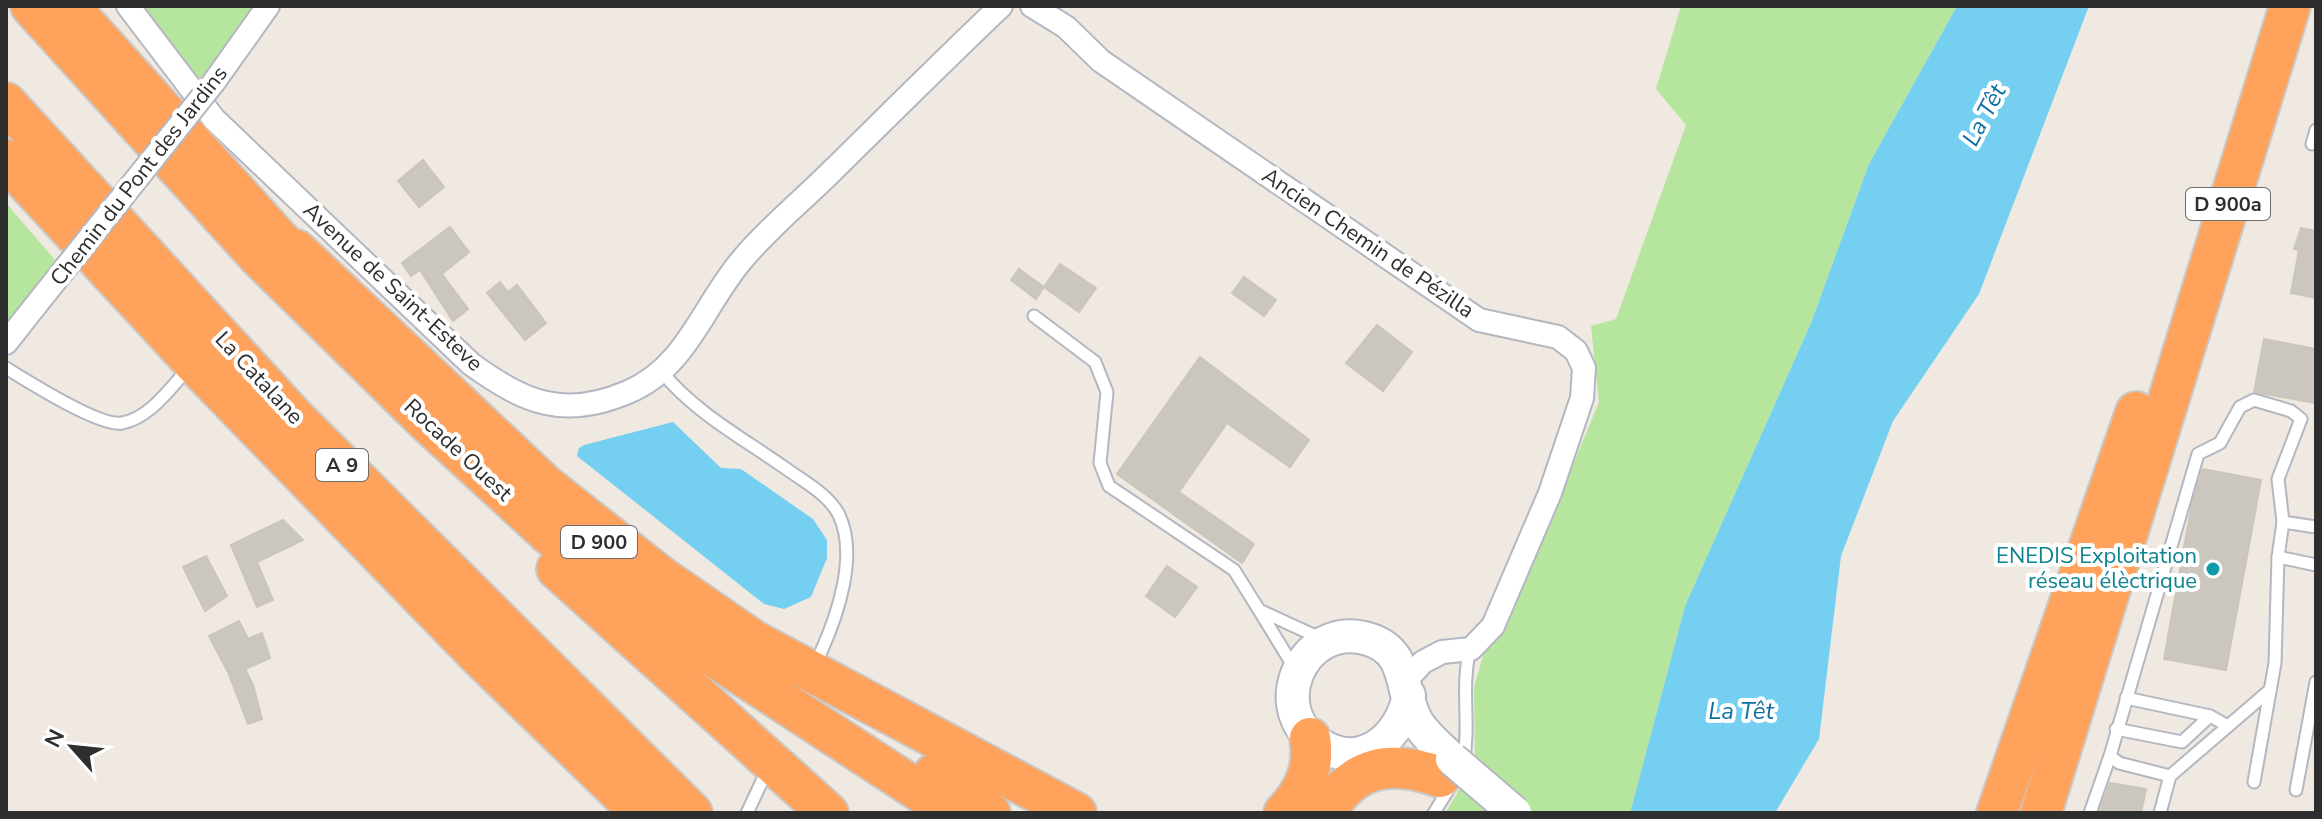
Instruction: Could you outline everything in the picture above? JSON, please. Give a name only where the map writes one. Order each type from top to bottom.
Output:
[{"type":"highway","name":"Rocade Ouest","points":[[31,6],[259,257],[426,421],[550,535],[688,639],[953,813]]},
{"type":"highway","name":"Rocade Ouest","points":[[69,6],[258,212],[320,286],[413,380],[579,525],[698,618],[990,813]]},
{"type":"highway","name":"D 900a","points":[[2041,813],[2264,6]]},
{"type":"highway","name":"D 900a","points":[[2022,813],[2155,398],[2290,6]]},
{"type":"highway","name":"La Catalane","points":[[6,103],[294,417],[692,813]]},
{"type":"highway","name":"La Catalane","points":[[6,160],[194,363],[477,654],[641,813]]},
{"type":"highway","points":[[258,212],[545,485],[660,576],[754,641],[1076,813]]},
{"type":"highway","points":[[259,257],[491,507],[828,813]]},
{"type":"highway","name":"D 900a","points":[[1997,813],[2155,398]]},
{"type":"highway","name":"D 900a","points":[[2059,813],[2155,398]]},
{"type":"highway","points":[[1284,813],[1307,781],[1313,758],[1310,738]]},
{"type":"highway","points":[[1312,813],[1355,753]]},
{"type":"highway","points":[[1325,813],[1337,794],[1361,775],[1387,765],[1414,768],[1442,783]]},
{"type":"main road","points":[[1491,813],[1442,783],[1399,751],[1355,753],[1328,749],[1310,738],[1301,727],[1291,700],[1296,671],[1308,653],[1326,641],[1348,636],[1370,640],[1390,652],[1408,687],[1415,719],[1442,783],[1515,813]]},
{"type":"main road","points":[[1355,753],[1381,745],[1396,732],[1405,715],[1408,687]]},
{"type":"street","name":"Avenue de Saint-Esteve","points":[[128,6],[214,119],[471,364],[503,386],[540,404],[581,405],[628,392],[662,372],[683,347],[741,261],[1001,6]]},
{"type":"street","name":"Chemin du Pont des Jardins","points":[[6,343],[214,82],[268,6]]},
{"type":"street","name":"Ancien Chemin de Pézilla","points":[[1032,6],[1066,27],[1101,61],[1479,320],[1538,330],[1558,337],[1576,351],[1584,368],[1582,398],[1550,493],[1506,602],[1493,626],[1471,649]]},
{"type":"street","name":"Ancien Chemin de Pézilla","points":[[1055,6],[1066,27]]},
{"type":"street","points":[[1408,687],[1423,662],[1442,652],[1471,649]]},
{"type":"lane","points":[[2312,144],[2316,130]]},
{"type":"lane","points":[[1034,316],[1095,362],[1107,392],[1100,463],[1109,486],[1234,570],[1296,671]]},
{"type":"lane","points":[[6,368],[50,395],[107,421],[121,423],[149,410],[194,363]]},
{"type":"lane","points":[[662,372],[680,394],[816,490],[838,512],[847,551],[835,620],[821,652]]},
{"type":"lane","points":[[2090,813],[2110,756],[2198,454],[2220,443],[2240,407],[2254,400],[2291,411],[2301,419],[2278,479],[2283,522],[2278,557],[2275,663],[2254,782]]},
{"type":"lane","points":[[2283,522],[2316,527]]},
{"type":"lane","points":[[2278,557],[2316,565]]},
{"type":"lane","points":[[1259,610],[1326,641]]},
{"type":"lane","points":[[1442,783],[1464,762],[1463,676],[1471,649]]},
{"type":"lane","points":[[2296,790],[2316,682]]},
{"type":"lane","points":[[2160,813],[2170,776],[2270,690]]},
{"type":"lane","points":[[2126,698],[2210,716],[2228,726]]},
{"type":"lane","points":[[2116,729],[2182,742],[2210,716]]},
{"type":"lane","points":[[2110,756],[2119,763],[2170,776]]},
{"type":"lane","points":[[747,813],[763,779]]},
{"type":"green space","points":[[142,6],[254,6],[199,81]]},
{"type":"green space","points":[[1681,6],[1957,6],[1869,164],[1811,323],[1685,606],[1630,813],[1445,813],[1475,764],[1474,687],[1484,653],[1506,626],[1599,402],[1591,326],[1616,319],[1686,125],[1656,89]]},
{"type":"green space","points":[[6,203],[55,260],[6,325]]},
{"type":"water","name":"La Têt","points":[[1957,6],[2089,6],[1979,294],[1893,421],[1841,556],[1819,739],[1775,813],[1630,813],[1685,606],[1811,323],[1869,164]]},
{"type":"water","points":[[673,422],[721,468],[741,469],[813,519],[827,540],[827,558],[811,597],[784,609],[764,604],[577,456],[579,448],[584,445]]},
{"type":"building","points":[[423,160],[444,187],[419,207],[398,181]]},
{"type":"building","points":[[450,227],[469,252],[442,274],[468,309],[453,321],[420,270],[411,276],[402,263]]},
{"type":"building","points":[[2301,228],[2316,231],[2316,298],[2291,293],[2299,250],[2294,249]]},
{"type":"building","points":[[1060,264],[1096,288],[1079,312],[1044,287]]},
{"type":"building","points":[[1019,269],[1044,287],[1036,299],[1011,280]]},
{"type":"building","points":[[1244,277],[1276,300],[1264,316],[1232,293]]},
{"type":"building","points":[[500,282],[508,292],[517,285],[546,323],[525,340],[487,293]]},
{"type":"building","points":[[1377,325],[1412,352],[1383,391],[1346,363]]},
{"type":"building","points":[[2264,339],[2316,349],[2316,403],[2254,392]]},
{"type":"building","points":[[1200,357],[1309,440],[1290,467],[1227,423],[1179,492],[1254,544],[1242,563],[1117,474]]},
{"type":"building","name":"ENEDIS Exploitation réseau élèctrique","points":[[2203,469],[2261,480],[2226,670],[2164,659],[2192,503]]},
{"type":"building","points":[[283,520],[303,540],[257,562],[273,600],[257,607],[231,545]]},
{"type":"building","points":[[206,556],[227,596],[205,611],[183,567]]},
{"type":"building","points":[[1167,566],[1197,587],[1175,617],[1146,596]]},
{"type":"building","points":[[239,621],[248,639],[262,633],[270,658],[245,669],[253,685],[262,719],[248,724],[228,672],[209,636]]},
{"type":"building","points":[[2110,783],[2146,789],[2141,813],[2099,813]]},
{"type":"place","name":"ENEDIS Exploitation réseau élèctrique","points":[[2213,569]]}]
